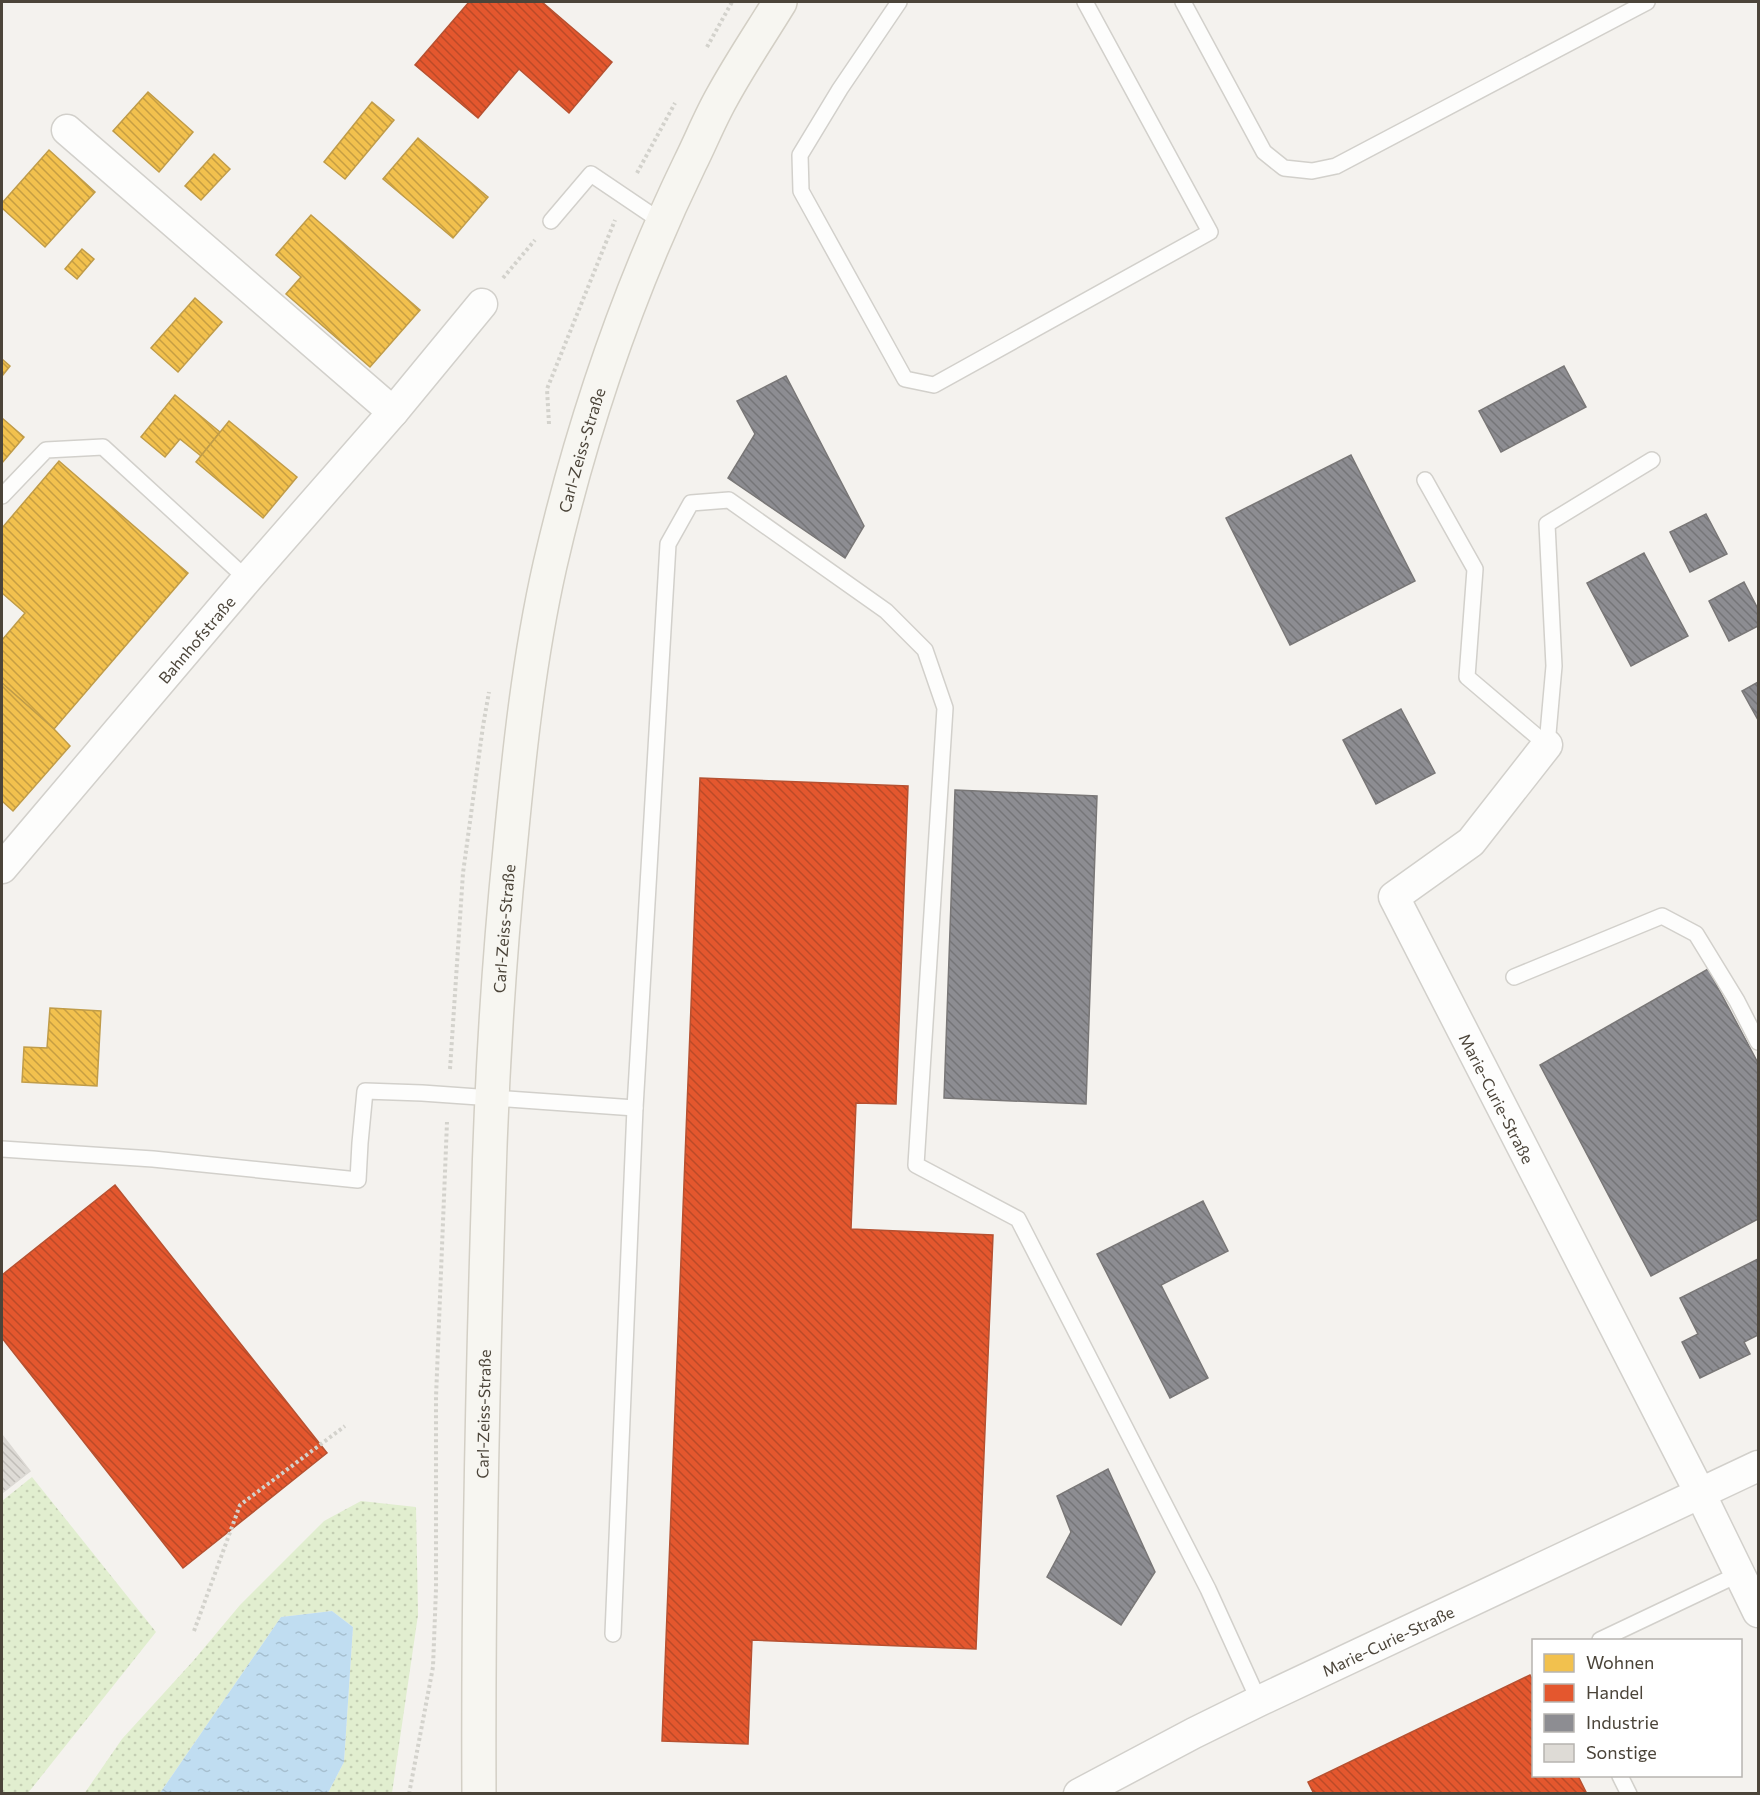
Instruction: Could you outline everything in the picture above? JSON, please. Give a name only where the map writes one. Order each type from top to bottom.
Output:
[{"type":"main road","name":"Carl-Zeiss-Straße","points":[[476,1790],[482,1419],[491,1099],[502,927],[532,652],[550,566],[569,492],[600,387],[628,306],[662,222],[722,98],[780,2]]},
{"type":"street","points":[[67,130],[393,412]]},
{"type":"street","name":"Bahnhofstraße","points":[[2,868],[247,579],[393,412],[482,304]]},
{"type":"street","name":"Marie-Curie-Straße","points":[[1547,745],[1471,842],[1394,897],[1700,1493],[1758,1612]]},
{"type":"street","name":"Marie-Curie-Straße","points":[[1079,1794],[1194,1732],[1758,1466]]},
{"type":"lane","points":[[899,2],[840,89],[800,155],[801,191],[905,379],[934,386],[1210,232],[1084,2]]},
{"type":"lane","points":[[1183,2],[1264,152],[1284,168],[1312,171],[1336,166],[1647,2]]},
{"type":"lane","points":[[551,221],[591,174],[662,222]]},
{"type":"lane","points":[[2,496],[46,450],[103,447],[247,579]]},
{"type":"lane","points":[[1547,745],[1554,666],[1547,524],[1652,460]]},
{"type":"lane","points":[[1425,480],[1475,569],[1467,678],[1547,745]]},
{"type":"lane","points":[[613,1634],[635,1108],[668,544],[691,503],[729,500],[886,610],[925,650],[945,708],[916,1165],[1018,1219],[1208,1589],[1259,1701]]},
{"type":"lane","points":[[1514,977],[1662,916],[1696,934],[1737,1001],[1758,1042]]},
{"type":"lane","points":[[2,1149],[153,1159],[358,1180],[365,1091],[635,1108]]},
{"type":"lane","points":[[1604,1639],[1740,1574]]},
{"type":"lane","points":[[1620,1777],[1629,1794]]},
{"type":"path","points":[[482,304],[551,221]]},
{"type":"path","points":[[194,1631],[240,1505],[345,1425]]},
{"type":"green space","points":[[32,1477],[156,1632],[28,1793],[2,1793],[2,1501]]},
{"type":"green space","points":[[361,1501],[416,1507],[418,1615],[392,1793],[328,1793],[344,1762],[353,1627],[332,1611],[281,1617],[160,1793],[84,1794],[122,1739],[194,1660],[240,1605],[324,1521]]},
{"type":"water","points":[[332,1611],[353,1627],[344,1762],[328,1793],[160,1793],[281,1617]]},
{"type":"building: Wohnen","points":[[148,92],[193,132],[159,172],[113,131]]},
{"type":"building: Wohnen","points":[[372,102],[394,120],[345,179],[324,162]]},
{"type":"building: Wohnen","points":[[418,138],[488,197],[453,238],[383,179]]},
{"type":"building: Wohnen","points":[[49,150],[95,192],[45,247],[2,208],[2,203]]},
{"type":"building: Wohnen","points":[[214,154],[230,169],[201,200],[185,186]]},
{"type":"building: Wohnen","points":[[311,215],[420,310],[370,367],[286,294],[301,277],[276,255]]},
{"type":"building: Wohnen","points":[[82,249],[94,259],[77,279],[65,269]]},
{"type":"building: Wohnen","points":[[195,298],[222,322],[178,372],[151,348]]},
{"type":"building: Wohnen","points":[[2,359],[10,366],[2,376]]},
{"type":"building: Wohnen","points":[[175,395],[220,432],[201,456],[180,439],[165,457],[141,437]]},
{"type":"building: Wohnen","points":[[2,418],[24,437],[2,463]]},
{"type":"building: Wohnen","points":[[229,421],[297,477],[263,518],[196,462]]},
{"type":"building: Wohnen","points":[[59,461],[188,573],[54,729],[2,683],[2,640],[25,613],[2,593],[2,528]]},
{"type":"building: Wohnen","points":[[2,683],[70,746],[13,811],[2,801]]},
{"type":"building: Wohnen","points":[[50,1008],[101,1011],[97,1086],[22,1082],[24,1047],[47,1048]]},
{"type":"building: Handel","points":[[469,2],[542,2],[612,62],[569,113],[519,69],[478,118],[415,65]]},
{"type":"building: Handel","points":[[700,778],[908,786],[896,1104],[856,1103],[851,1229],[993,1235],[976,1649],[752,1640],[748,1744],[662,1741]]},
{"type":"building: Handel","points":[[115,1185],[327,1453],[183,1568],[2,1338],[2,1275]]},
{"type":"building: Handel","points":[[1530,1675],[1532,1679],[1532,1777],[1578,1777],[1587,1794],[1314,1794],[1308,1782]]},
{"type":"building: Industrie","points":[[1564,366],[1586,407],[1501,452],[1479,411]]},
{"type":"building: Industrie","points":[[786,376],[864,526],[845,558],[728,478],[755,434],[737,401]]},
{"type":"building: Industrie","points":[[1351,455],[1415,581],[1290,645],[1226,518]]},
{"type":"building: Industrie","points":[[1706,514],[1727,554],[1690,572],[1670,532]]},
{"type":"building: Industrie","points":[[1644,553],[1688,636],[1631,666],[1587,583]]},
{"type":"building: Industrie","points":[[1744,582],[1758,609],[1758,626],[1729,641],[1709,601]]},
{"type":"building: Industrie","points":[[1758,682],[1758,720],[1742,691]]},
{"type":"building: Industrie","points":[[1401,709],[1435,773],[1376,804],[1343,740]]},
{"type":"building: Industrie","points":[[955,790],[1097,796],[1086,1104],[944,1098]]},
{"type":"building: Industrie","points":[[1708,969],[1758,1063],[1758,1219],[1651,1276],[1540,1065]]},
{"type":"building: Industrie","points":[[1203,1201],[1228,1251],[1161,1285],[1208,1378],[1170,1398],[1097,1254]]},
{"type":"building: Industrie","points":[[1758,1259],[1758,1335],[1744,1342],[1750,1354],[1700,1378],[1682,1342],[1698,1334],[1680,1298]]},
{"type":"building: Industrie","points":[[1108,1469],[1155,1572],[1121,1625],[1047,1577],[1071,1532],[1057,1496]]},
{"type":"building: Sonstige","points":[[2,1435],[30,1471],[2,1493]]}]
